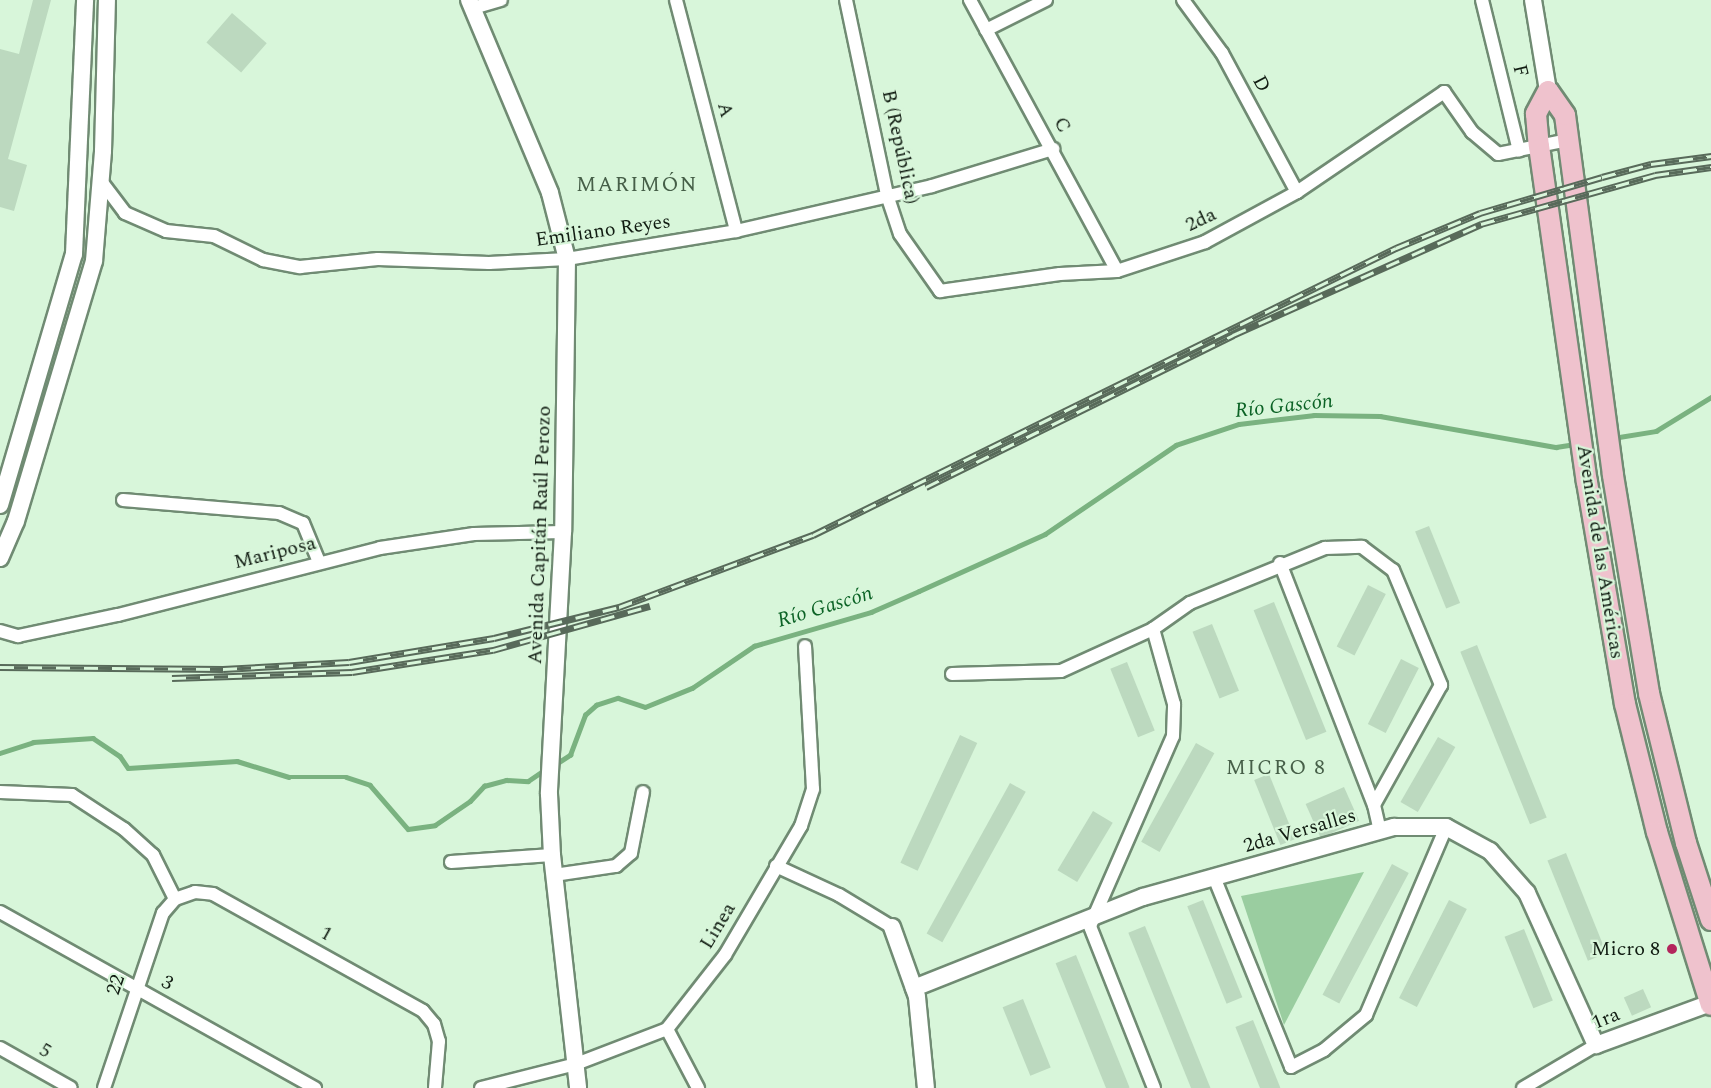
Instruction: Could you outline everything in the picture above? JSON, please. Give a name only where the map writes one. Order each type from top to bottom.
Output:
[{"type":"main road","name":"Avenida de las Américas","points":[[1711,920],[1686,843],[1649,693],[1613,475],[1565,115],[1548,92],[1536,114],[1539,146],[1587,482],[1625,704],[1657,832],[1711,1004]]},
{"type":"main road","points":[[1566,324],[1593,323]]},
{"type":"street","points":[[0,504],[74,254],[85,0]]},
{"type":"street","points":[[0,558],[16,520],[88,283],[98,232],[107,0]]},
{"type":"street","points":[[471,4],[501,0]]},
{"type":"street","name":"A","points":[[676,0],[736,231]]},
{"type":"street","name":"B (República)","points":[[846,0],[887,195],[900,234],[940,291]]},
{"type":"street","name":"C","points":[[970,0],[1053,149],[1117,271]]},
{"type":"street","points":[[986,30],[1046,0]]},
{"type":"street","name":"D","points":[[1183,0],[1222,53],[1297,192]]},
{"type":"street","name":"F","points":[[1482,0],[1519,151]]},
{"type":"street","name":"Avenida de las Américas","points":[[1533,0],[1548,92]]},
{"type":"street","name":"Avenida Capitán Raúl Perozo","points":[[471,4],[550,193],[567,260],[563,532],[549,794],[552,855],[578,1088]]},
{"type":"street","name":"2da","points":[[940,291],[1060,274],[1117,271],[1205,242],[1297,192],[1444,92],[1472,132],[1498,154],[1519,151]]},
{"type":"street","points":[[1519,151],[1568,140]]},
{"type":"street","name":"Emiliano Reyes","points":[[101,181],[125,213],[166,231],[214,236],[263,260],[300,267],[378,259],[489,262],[567,260],[736,231],[932,186],[1053,149]]},
{"type":"street","points":[[123,500],[279,513],[303,523],[319,562]]},
{"type":"street","name":"Mariposa","points":[[0,631],[18,636],[118,615],[380,548],[474,534],[563,532]]},
{"type":"street","points":[[952,674],[1061,672],[1153,629],[1190,603],[1280,563],[1325,548],[1362,547],[1394,570],[1442,685],[1374,805]]},
{"type":"street","points":[[1280,563],[1374,805],[1380,831]]},
{"type":"street","points":[[1153,629],[1174,704],[1173,736],[1090,926],[1154,1088]]},
{"type":"street","name":"Linea","points":[[667,1029],[725,955],[801,826],[813,789],[805,646]]},
{"type":"street","points":[[0,792],[72,795],[124,829],[153,855],[175,899]]},
{"type":"street","points":[[554,875],[616,866],[631,853],[643,792]]},
{"type":"street","points":[[1214,877],[1291,1067],[1324,1050],[1366,1015],[1446,827],[1490,851],[1527,892],[1596,1045]]},
{"type":"street","name":"2da Versalles","points":[[914,988],[1143,897],[1380,831],[1446,827]]},
{"type":"street","points":[[451,862],[552,855]]},
{"type":"street","points":[[776,866],[839,895],[891,927],[914,988],[926,1088]]},
{"type":"street","name":"1","points":[[175,899],[195,892],[213,894],[423,1011],[434,1024],[439,1041],[435,1088]]},
{"type":"street","name":"22","points":[[104,1088],[135,988],[163,913],[175,899]]},
{"type":"street","name":"3","points":[[0,912],[315,1088]]},
{"type":"street","name":"1ra","points":[[1523,1088],[1596,1045],[1711,1004]]},
{"type":"street","points":[[481,1088],[576,1064],[667,1029],[698,1088]]},
{"type":"street","name":"5","points":[[0,1048],[71,1088]]},
{"type":"green space","points":[[1364,872],[1284,1025],[1241,896]]},
{"type":"building","points":[[33,0],[51,0],[8,159],[27,165],[14,211],[0,207],[0,49],[19,54]]},
{"type":"building","points":[[232,13],[267,43],[241,73],[206,42]]},
{"type":"building","points":[[1429,526],[1460,603],[1446,609],[1415,532]]},
{"type":"building","points":[[1368,585],[1386,594],[1354,656],[1337,646]]},
{"type":"building","points":[[1274,602],[1326,732],[1306,740],[1254,610]]},
{"type":"building","points":[[1212,624],[1239,691],[1220,699],[1193,632]]},
{"type":"building","points":[[1477,645],[1547,817],[1530,824],[1460,652]]},
{"type":"building","points":[[1401,659],[1419,668],[1386,733],[1368,724]]},
{"type":"building","points":[[1127,662],[1155,731],[1138,737],[1110,669]]},
{"type":"building","points":[[960,735],[977,743],[918,871],[900,863]]},
{"type":"building","points":[[1438,737],[1455,747],[1418,812],[1400,802]]},
{"type":"building","points":[[1196,743],[1214,753],[1160,852],[1141,842]]},
{"type":"building","points":[[1269,774],[1295,839],[1280,845],[1254,780]]},
{"type":"building","points":[[1010,783],[1026,792],[942,942],[927,933]]},
{"type":"building","points":[[1344,787],[1359,821],[1321,838],[1306,804]]},
{"type":"building","points":[[1093,811],[1113,823],[1077,882],[1057,870]]},
{"type":"building","points":[[1566,853],[1606,953],[1588,961],[1547,860]]},
{"type":"building","points":[[1392,864],[1409,873],[1339,1004],[1323,995]]},
{"type":"building","points":[[1203,900],[1242,997],[1227,1004],[1187,906]]},
{"type":"building","points":[[1449,900],[1467,909],[1417,1007],[1399,998]]},
{"type":"building","points":[[1145,926],[1210,1088],[1191,1088],[1128,933]]},
{"type":"building","points":[[1524,929],[1553,1000],[1533,1008],[1505,937]]},
{"type":"building","points":[[1076,955],[1130,1088],[1106,1088],[1056,963]]},
{"type":"building","points":[[1643,989],[1651,1007],[1632,1016],[1624,998]]},
{"type":"building","points":[[1023,999],[1051,1068],[1030,1076],[1003,1007]]},
{"type":"building","points":[[1253,1020],[1280,1088],[1260,1088],[1235,1027]]},
{"type":"waterway","name":"Río Gascón","points":[[1613,438],[1656,431],[1711,397]]},
{"type":"waterway","name":"Río Gascón","points":[[556,764],[570,755],[585,715],[596,705],[618,698],[645,707],[692,688],[754,646],[871,612],[1045,534],[1176,445],[1239,424],[1314,415],[1380,416],[1556,447],[1575,444]]},
{"type":"waterway","name":"Río Gascón","points":[[0,753],[33,742],[93,738],[120,756],[128,768],[237,761],[289,777],[346,777],[370,785],[408,829],[435,825],[470,801],[484,786],[506,780],[528,781],[546,769]]},
{"type":"railway","points":[[0,667],[223,669],[349,662],[494,638],[619,607],[813,535],[1396,248],[1480,213],[1651,164],[1711,156]]},
{"type":"railway","points":[[926,487],[1233,335],[1481,224],[1655,175],[1711,167]]},
{"type":"railway","points":[[172,678],[352,672],[493,650],[650,606]]},
{"type":"place","name":"Micro 8","points":[[1672,949]]},
{"type":"district","name":"MARIMÓN","points":[[637,185]]},
{"type":"district","name":"MICRO 8","points":[[1276,768]]}]
